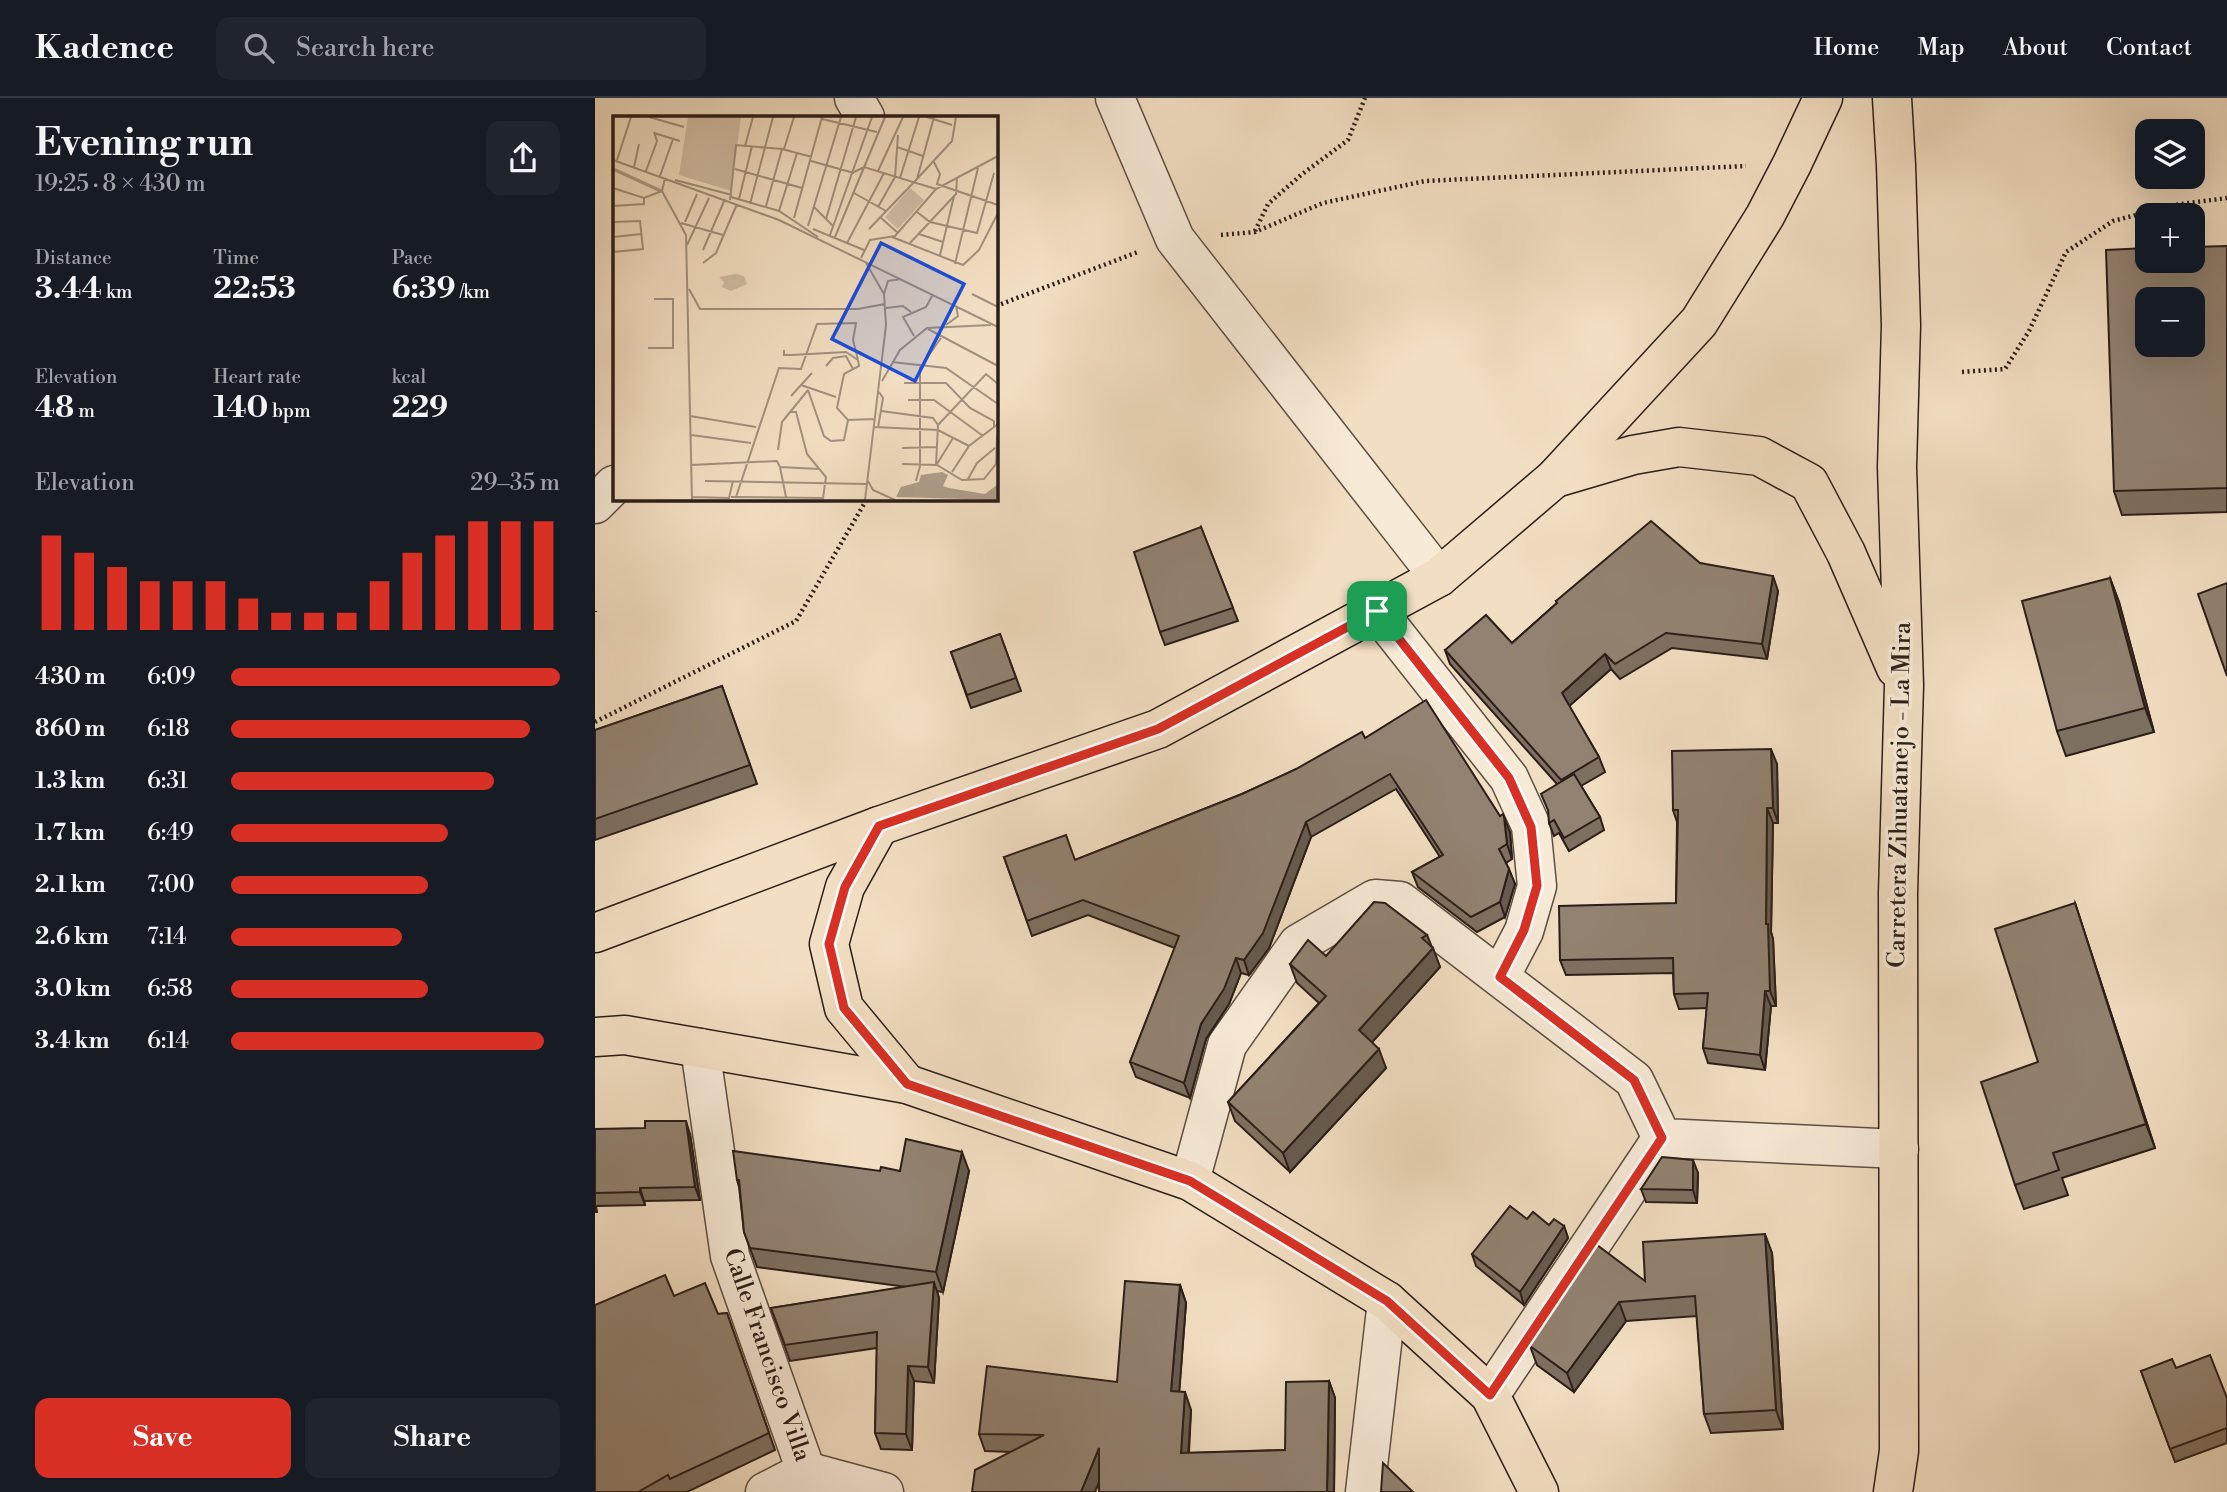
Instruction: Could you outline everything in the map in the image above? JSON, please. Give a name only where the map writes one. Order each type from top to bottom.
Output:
[{"type":"main road","points":[[595,933],[879,826],[1158,729],[1439,577],[1555,478],[1699,323],[1765,216],[1823,98]]},
{"type":"main road","name":"Carretera Zihuatanejo - La Mira","points":[[1892,98],[1901,325],[1897,467],[1904,685],[1898,893],[1899,1451],[1893,1492]]},
{"type":"main road","points":[[1555,478],[1633,455],[1679,447],[1759,456],[1809,483],[1846,553],[1904,685]]},
{"type":"main road","points":[[879,826],[845,887],[829,944],[844,1008],[907,1084]]},
{"type":"main road","points":[[595,1037],[625,1035],[907,1084],[1190,1181],[1387,1301],[1490,1395],[1539,1492]]},
{"type":"street","points":[[854,98],[864,116]]},
{"type":"street","points":[[1115,98],[1175,239],[1439,577]]},
{"type":"street","points":[[595,504],[613,486]]},
{"type":"street","points":[[1377,611],[1509,778],[1531,827],[1537,886],[1524,930],[1500,977]]},
{"type":"street","points":[[1190,1181],[1227,1045],[1298,944],[1375,899],[1400,901],[1634,1080],[1662,1138]]},
{"type":"street","name":"Calle Francisco Villa","points":[[700,1048],[730,1256],[813,1481]]},
{"type":"street","points":[[1662,1138],[1899,1149]]},
{"type":"street","points":[[1490,1395],[1662,1138]]},
{"type":"street","points":[[1365,1492],[1387,1301]]},
{"type":"street","points":[[765,1492],[813,1481],[884,1492]]},
{"type":"path","points":[[1255,232],[1268,204],[1348,140],[1365,98]]},
{"type":"path","points":[[997,306],[1175,239],[1255,232],[1323,203],[1425,181],[1792,164]]},
{"type":"path","points":[[1962,372],[2005,369],[2029,331],[2066,252],[2113,221],[2174,205],[2227,198]]},
{"type":"path","points":[[595,722],[796,621],[866,500]]},
{"type":"building","points":[[2227,246],[2227,488],[2114,491],[2106,250],[2135,249],[2135,273],[2205,273],[2205,247]]},
{"type":"building","points":[[1651,521],[1700,563],[1773,576],[1762,644],[1666,633],[1615,664],[1605,654],[1562,693],[1599,757],[1561,780],[1445,650],[1486,615],[1512,643],[1557,603],[1556,601]]},
{"type":"building","points":[[1201,527],[1233,608],[1160,632],[1134,552]]},
{"type":"building","points":[[2110,578],[2145,708],[2057,731],[2022,601]]},
{"type":"building","points":[[2227,583],[2227,676],[2198,594]]},
{"type":"building","points":[[1000,634],[1016,678],[967,695],[951,652]]},
{"type":"building","points":[[722,686],[750,765],[595,819],[595,730]]},
{"type":"building","points":[[1426,700],[1500,816],[1503,814],[1507,844],[1499,849],[1509,869],[1500,902],[1471,917],[1412,872],[1443,855],[1390,774],[1306,822],[1263,933],[1244,960],[1236,958],[1224,989],[1201,1024],[1184,1083],[1130,1062],[1179,936],[1083,900],[1027,921],[1004,857],[1066,835],[1075,860],[1242,794],[1296,769],[1362,732],[1365,738]]},
{"type":"building","points":[[1771,749],[1773,808],[1767,808],[1766,924],[1770,991],[1765,991],[1760,1055],[1703,1048],[1708,993],[1674,994],[1673,958],[1560,960],[1559,906],[1676,903],[1678,810],[1673,810],[1672,751]]},
{"type":"building","points":[[1574,774],[1600,817],[1564,838],[1554,820],[1549,823],[1548,810],[1541,794]]},
{"type":"building","points":[[1374,902],[1385,903],[1427,935],[1422,938],[1433,948],[1359,1030],[1379,1049],[1283,1153],[1228,1102],[1326,996],[1290,964],[1308,940],[1326,956]]},
{"type":"building","points":[[2075,903],[2146,1124],[2053,1153],[2059,1170],[2015,1185],[1981,1082],[2038,1062],[1995,929]]},
{"type":"building","points":[[645,1121],[686,1121],[695,1187],[640,1188],[640,1192],[595,1193],[595,1129],[645,1128]]},
{"type":"building","points":[[906,1139],[962,1152],[936,1272],[750,1248],[744,1232],[733,1151],[880,1171],[881,1167],[900,1171]]},
{"type":"building","points":[[1662,1157],[1693,1160],[1693,1190],[1641,1189]]},
{"type":"building","points":[[1510,1206],[1527,1219],[1533,1212],[1549,1225],[1554,1219],[1564,1226],[1520,1292],[1472,1254]]},
{"type":"building","points":[[1765,1234],[1776,1410],[1704,1414],[1695,1296],[1619,1302],[1567,1373],[1530,1346],[1597,1245],[1645,1281],[1643,1242]]},
{"type":"building","points":[[665,1275],[674,1296],[705,1283],[718,1314],[727,1313],[769,1433],[670,1479],[668,1475],[638,1492],[595,1492],[595,1305]]},
{"type":"building","points":[[1125,1281],[1180,1285],[1171,1391],[1185,1392],[1181,1453],[1285,1450],[1286,1382],[1329,1381],[1327,1492],[1099,1492],[1099,1448],[1081,1492],[972,1492],[975,1470],[1044,1435],[979,1434],[987,1366],[1117,1382]]},
{"type":"building","points":[[934,1282],[928,1367],[908,1366],[906,1434],[875,1433],[877,1332],[785,1345],[771,1308]]},
{"type":"building","points":[[2210,1355],[2227,1398],[2227,1428],[2170,1449],[2141,1371],[2172,1359],[2176,1368]]},
{"type":"building","points":[[1383,1463],[1413,1492],[1381,1492]]},
{"type":"route","points":[[1377,611],[1509,778],[1531,827],[1537,886],[1524,930],[1500,977],[1634,1080],[1662,1138],[1490,1395],[1387,1301],[1190,1181],[907,1084],[844,1008],[829,944],[845,887],[879,826],[1158,729],[1377,611]]}]
